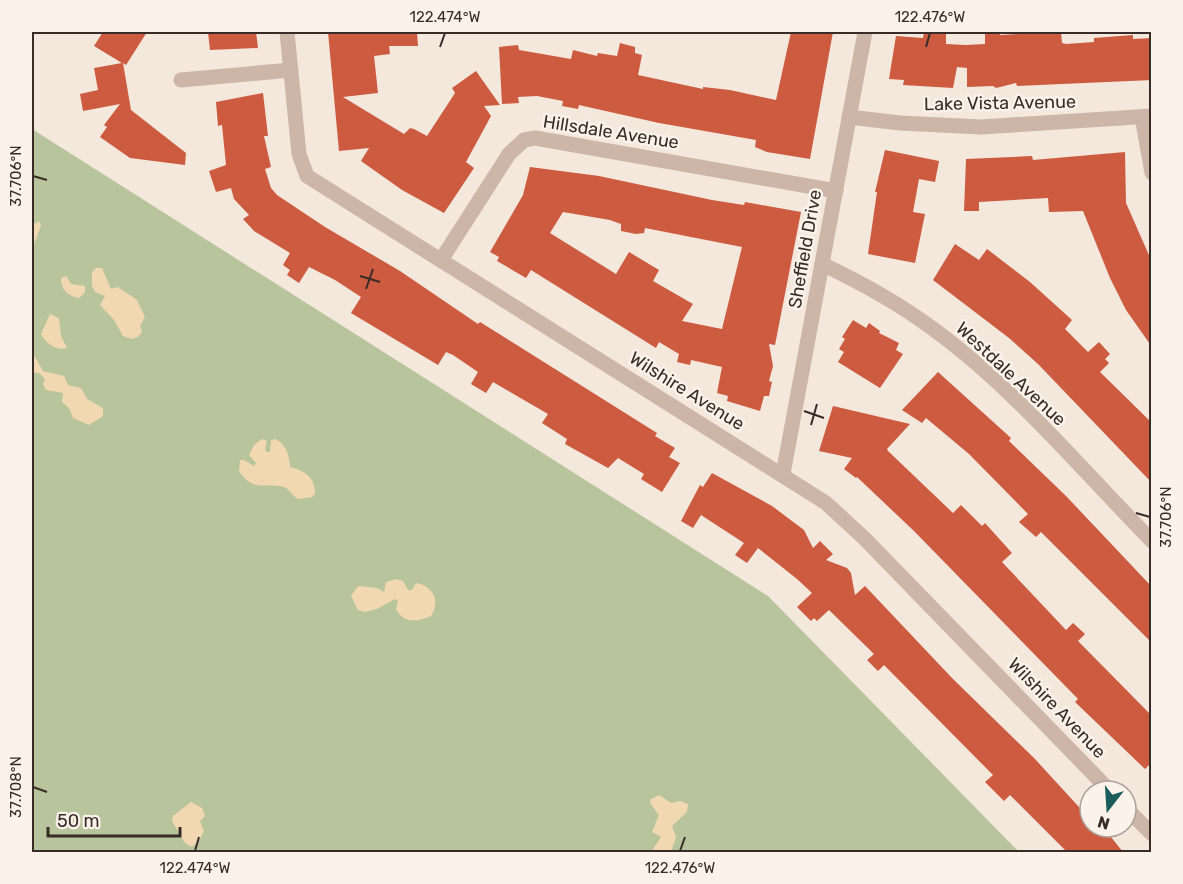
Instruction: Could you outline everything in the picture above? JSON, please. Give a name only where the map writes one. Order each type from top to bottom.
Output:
[{"type":"street","name":"Wilshire Avenue","points":[[287,32],[299,154],[307,176],[826,503],[859,533],[1098,779]]},
{"type":"street","name":"Sheffield Drive","points":[[783,474],[865,32]]},
{"type":"street","points":[[181,80],[291,70]]},
{"type":"street","name":"Lake Vista Avenue","points":[[849,117],[909,124],[981,127],[1147,117]]},
{"type":"street","points":[[1147,117],[1152,172]]},
{"type":"street","name":"Hillsdale Avenue","points":[[441,260],[509,154],[524,140],[535,138],[836,191]]},
{"type":"street","name":"Westdale Avenue","points":[[822,264],[908,310],[964,354],[1014,400],[1152,541]]},
{"type":"street","points":[[1138,820],[1152,834]]},
{"type":"green space","points":[[32,129],[768,596],[1019,852],[32,852]]},
{"type":"sand","points":[[32,221],[35,224],[39,221],[41,225],[32,250]]},
{"type":"sand","points":[[96,268],[102,268],[111,289],[118,287],[137,300],[145,317],[140,326],[142,332],[138,337],[131,339],[123,336],[114,320],[100,305],[105,296],[95,292],[92,286],[92,272]]},
{"type":"sand","points":[[66,276],[71,284],[85,286],[85,292],[79,298],[68,294],[64,289],[61,278]]},
{"type":"sand","points":[[50,314],[59,318],[61,336],[67,348],[51,346],[41,334]]},
{"type":"sand","points":[[32,352],[43,371],[64,376],[68,385],[81,388],[87,399],[103,408],[103,416],[89,425],[73,418],[69,408],[62,402],[63,393],[46,390],[43,384],[45,379],[39,373],[32,372]]},
{"type":"sand","points":[[262,439],[267,441],[265,450],[267,452],[270,452],[271,440],[276,439],[283,445],[290,467],[311,478],[315,493],[312,497],[299,499],[284,487],[255,484],[244,478],[239,471],[240,460],[254,466],[256,463],[249,455],[254,445]]},
{"type":"sand","points":[[396,579],[403,581],[408,590],[412,590],[416,583],[431,591],[435,605],[431,616],[421,620],[407,619],[396,609],[398,601],[395,599],[377,609],[365,612],[358,610],[351,596],[358,586],[377,588],[384,592],[386,582]]},
{"type":"sand","points":[[659,795],[671,803],[680,801],[688,804],[687,812],[672,826],[676,837],[671,852],[651,852],[661,837],[652,832],[659,815],[650,803],[651,799]]},
{"type":"sand","points":[[191,802],[202,808],[205,816],[200,821],[204,831],[199,841],[192,847],[185,843],[172,821],[173,816]]},
{"type":"building","points":[[103,32],[147,32],[126,65],[123,63],[131,110],[186,153],[185,165],[130,158],[100,137],[107,127],[104,125],[120,104],[83,111],[80,94],[98,90],[94,68],[122,63],[94,46]]},
{"type":"building","points":[[208,32],[256,32],[258,48],[210,50]]},
{"type":"building","points":[[328,32],[417,32],[418,46],[389,46],[390,54],[374,56],[378,93],[343,97],[404,134],[410,128],[427,136],[455,93],[452,88],[476,71],[500,105],[484,106],[491,116],[466,162],[474,168],[444,213],[402,190],[361,161],[369,148],[339,151]]},
{"type":"building","points":[[791,32],[833,32],[810,159],[767,152],[755,147],[756,140],[659,123],[579,105],[578,109],[562,106],[563,101],[537,96],[518,97],[519,103],[502,104],[499,47],[518,45],[519,50],[571,59],[573,50],[597,56],[598,53],[617,56],[620,43],[635,47],[635,53],[642,55],[638,75],[703,89],[703,87],[730,90],[776,100]]},
{"type":"building","points":[[924,32],[946,33],[946,44],[966,45],[985,44],[985,32],[1000,32],[1000,35],[1061,32],[1062,43],[1066,44],[1094,42],[1094,38],[1133,35],[1133,39],[1152,38],[1152,80],[1017,86],[1016,83],[996,88],[993,86],[967,87],[967,68],[957,67],[953,88],[903,85],[904,80],[889,79],[896,36],[923,38]]},
{"type":"building","points":[[263,93],[268,136],[264,136],[271,167],[265,169],[271,188],[277,195],[325,227],[400,271],[478,324],[480,322],[657,433],[655,436],[675,448],[669,457],[680,463],[662,492],[641,479],[644,474],[618,458],[608,468],[565,444],[567,439],[542,423],[548,414],[493,382],[486,393],[471,384],[478,372],[453,355],[446,352],[438,365],[351,313],[361,297],[335,280],[309,267],[299,283],[287,275],[290,270],[283,265],[290,253],[254,231],[243,219],[249,215],[234,199],[231,188],[216,192],[209,171],[226,165],[222,125],[218,126],[216,102]]},
{"type":"building","points":[[885,150],[939,161],[935,182],[919,179],[913,212],[925,214],[915,263],[868,254],[877,192],[875,192]]},
{"type":"building","points":[[1125,152],[1126,203],[1152,262],[1152,347],[1126,310],[1110,278],[1083,211],[1049,212],[1048,198],[979,202],[979,211],[964,211],[966,159],[1032,156],[1033,160]]},
{"type":"building","points":[[530,167],[599,176],[712,200],[744,205],[745,202],[801,212],[775,345],[769,344],[773,366],[769,381],[772,382],[769,396],[764,396],[760,411],[727,401],[728,396],[717,393],[722,367],[691,360],[690,365],[677,362],[679,354],[659,342],[656,348],[531,270],[526,278],[497,261],[499,257],[490,252],[523,195]],"holes":[[[563,212],[621,224],[621,231],[636,234],[644,233],[645,228],[742,247],[722,329],[682,321],[693,304],[653,281],[659,270],[629,252],[616,274],[550,233]]]},
{"type":"building","points":[[955,244],[979,260],[987,249],[1030,282],[1072,320],[1065,329],[1088,352],[1099,342],[1110,354],[1105,359],[1109,363],[1100,372],[1152,423],[1152,483],[1038,364],[1009,338],[933,280]]},
{"type":"building","points":[[853,320],[866,328],[869,323],[880,331],[879,333],[899,343],[896,350],[903,354],[880,388],[838,362],[844,352],[839,349],[845,339],[842,337]]},
{"type":"building","points":[[938,372],[1011,438],[1009,441],[1066,496],[1152,587],[1152,643],[1041,532],[1036,537],[1019,522],[1028,514],[969,454],[926,418],[922,423],[902,410]]},
{"type":"building","points":[[833,406],[910,424],[887,449],[888,451],[953,513],[961,505],[982,526],[985,523],[1012,553],[1002,562],[1066,630],[1073,623],[1085,634],[1078,641],[1152,716],[1152,762],[1145,769],[1075,702],[1078,699],[914,531],[857,477],[844,469],[852,458],[819,451]]},
{"type":"building","points":[[712,473],[772,506],[804,530],[813,548],[820,541],[833,554],[826,560],[847,568],[851,573],[855,595],[865,586],[1078,806],[1078,839],[1113,839],[1123,852],[1067,852],[1010,795],[1004,801],[985,782],[993,775],[884,665],[878,671],[867,660],[874,654],[829,610],[817,621],[814,618],[811,621],[797,607],[812,593],[797,579],[758,548],[747,563],[735,555],[744,543],[701,515],[693,528],[681,521],[700,485],[703,487]]}]
